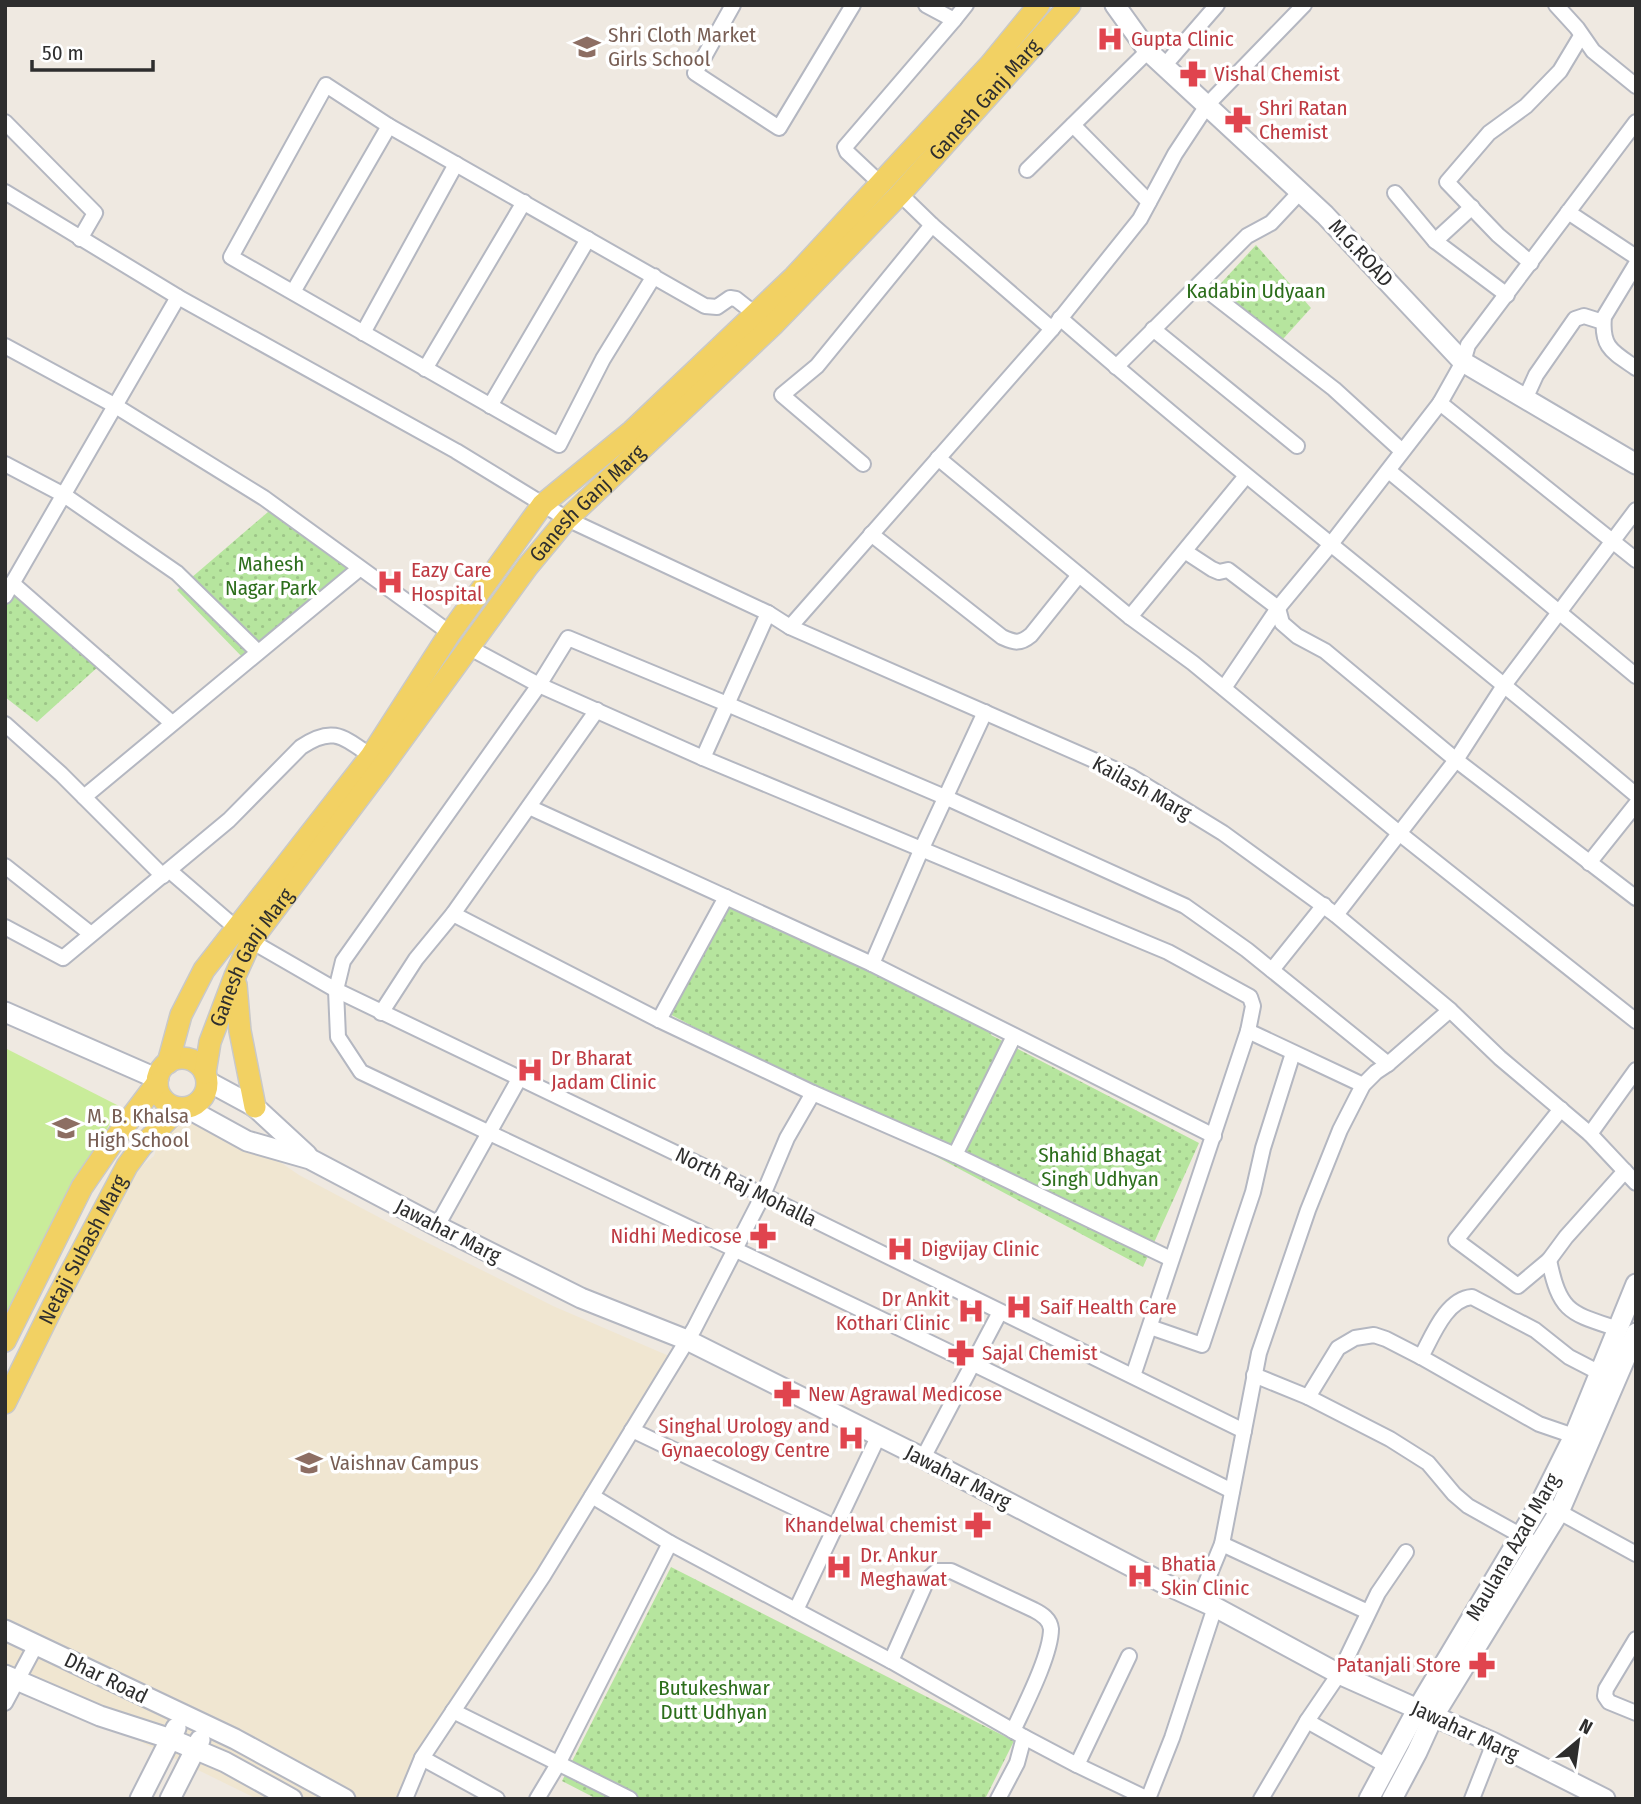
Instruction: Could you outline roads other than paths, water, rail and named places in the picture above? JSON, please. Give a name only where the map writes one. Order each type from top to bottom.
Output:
[{"type":"main road","points":[[310,1158],[247,1141],[183,1108],[169,1105],[160,1096],[161,1075],[181,1015],[204,970],[243,935],[371,756],[450,634],[543,505],[632,431],[891,189],[1039,5]]},
{"type":"main road","name":"Ganesh Ganj Marg","points":[[206,1077],[210,1042],[235,976],[243,935],[470,648],[528,566],[567,520],[774,324],[891,189],[1070,5]]},
{"type":"main road","name":"M.G.ROAD","points":[[1115,5],[1148,51],[1301,191],[1463,362],[1636,464]]},
{"type":"main road","points":[[235,976],[240,1031],[255,1107]]},
{"type":"main road","points":[[5,1012],[161,1075]]},
{"type":"main road","points":[[161,1075],[185,1059],[200,1066],[206,1077],[255,1107],[310,1158]]},
{"type":"main road","name":"Netaji Subash Marg","points":[[5,1341],[82,1188],[161,1075]]},
{"type":"main road","points":[[183,1108],[203,1098],[206,1077]]},
{"type":"main road","name":"Netaji Subash Marg","points":[[5,1403],[52,1306],[127,1166],[141,1147],[183,1108]]},
{"type":"main road","name":"Jawahar Marg","points":[[310,1158],[437,1226],[581,1297],[687,1340],[923,1458],[1339,1674],[1494,1743],[1605,1799]]},
{"type":"main road","name":"Maulana Azad Marg","points":[[1369,1799],[1387,1766],[1425,1712],[1531,1541],[1631,1359],[1627,1331],[1636,1284]]},
{"type":"main road","name":"Maulana Azad Marg","points":[[1550,1507],[1574,1436],[1600,1373],[1627,1331]]},
{"type":"main road","name":"Dhar Road","points":[[5,1630],[235,1739],[345,1799]]},
{"type":"main road","points":[[12,1678],[100,1716],[171,1739],[225,1762],[292,1799]]},
{"type":"main road","name":"Maulana Azad Marg","points":[[1392,1799],[1417,1752],[1425,1712]]},
{"type":"main road","points":[[140,1799],[181,1715]]},
{"type":"main road","points":[[170,1799],[206,1727]]},
{"type":"street","points":[[733,5],[695,73],[779,128],[853,5]]},
{"type":"street","points":[[926,5],[954,20]]},
{"type":"street","points":[[966,5],[845,147],[848,152],[932,225],[1056,324],[1116,367],[1246,476],[1505,684],[1636,795]]},
{"type":"street","points":[[1164,66],[1217,5]]},
{"type":"street","points":[[790,627],[1056,324],[1140,219],[1175,153],[1208,104],[1304,5]]},
{"type":"street","points":[[1556,5],[1593,51],[1636,86]]},
{"type":"street","points":[[1531,263],[1498,235],[1447,181],[1489,133],[1526,106],[1560,71],[1581,36]]},
{"type":"street","points":[[1027,170],[1148,51]]},
{"type":"street","points":[[654,276],[603,359],[559,446],[231,257],[326,85],[389,126],[654,276],[705,306],[717,307],[730,298],[736,299],[755,314]]},
{"type":"street","points":[[5,121],[95,213],[80,239]]},
{"type":"street","points":[[1224,688],[1278,608],[1389,471],[1440,402],[1463,362],[1468,345],[1636,122]]},
{"type":"street","points":[[1073,125],[1149,202]]},
{"type":"street","points":[[293,292],[389,126]]},
{"type":"street","points":[[363,333],[456,164]]},
{"type":"street","points":[[1116,367],[1247,236],[1271,223],[1301,191]]},
{"type":"street","name":"Kailash Marg","points":[[5,192],[178,297],[456,451],[567,520],[768,613],[790,627],[1130,776],[1223,833],[1324,905],[1450,1010],[1500,1058],[1590,1134],[1636,1183]]},
{"type":"street","points":[[1395,193],[1435,241],[1507,295]]},
{"type":"street","points":[[425,369],[524,202]]},
{"type":"street","points":[[1435,241],[1472,207]]},
{"type":"street","points":[[1568,212],[1636,257]]},
{"type":"street","points":[[863,464],[782,395],[817,366],[932,225]]},
{"type":"street","points":[[490,406],[589,239]]},
{"type":"street","points":[[1636,264],[1603,322],[1604,342],[1636,368]]},
{"type":"street","points":[[1199,285],[1334,389],[1402,451]]},
{"type":"street","points":[[172,723],[9,589],[178,297]]},
{"type":"street","points":[[1526,397],[1536,375],[1575,319],[1584,316],[1603,322]]},
{"type":"street","points":[[1153,329],[1297,446]]},
{"type":"street","points":[[5,346],[114,405],[264,498],[450,634]]},
{"type":"street","points":[[1440,402],[1636,560]]},
{"type":"street","points":[[938,458],[1130,617],[1224,688],[1399,833],[1636,1021]]},
{"type":"street","points":[[5,464],[64,495],[177,573],[258,652]]},
{"type":"street","points":[[1389,471],[1636,676]]},
{"type":"street","points":[[1130,617],[1246,476]]},
{"type":"street","points":[[1336,915],[1456,760],[1505,684],[1636,509]]},
{"type":"street","points":[[872,534],[1002,637],[1014,643],[1031,635],[1079,575]]},
{"type":"street","points":[[1186,552],[1212,569],[1219,572],[1228,570],[1278,608],[1282,623],[1297,636],[1325,651],[1456,760],[1636,898]]},
{"type":"street","points":[[83,797],[359,569]]},
{"type":"street","points":[[702,758],[768,613]]},
{"type":"street","points":[[1232,1490],[975,1363],[361,1072],[338,1037],[336,990],[343,961],[539,685],[568,639],[947,798],[1185,906],[1247,950],[1388,1064]]},
{"type":"street","points":[[470,648],[539,685],[702,758],[1168,952],[1250,997],[1253,1006],[1248,1031],[1133,1376]]},
{"type":"street","points":[[381,1013],[416,959],[453,914],[597,710]]},
{"type":"street","points":[[872,964],[985,712]]},
{"type":"street","name":"North Raj Mohalla","points":[[5,724],[166,873],[243,935],[336,990],[763,1195],[1244,1431]]},
{"type":"street","points":[[5,927],[63,958],[229,820],[300,747],[322,734],[332,734],[345,738],[371,756]]},
{"type":"street","points":[[1589,863],[1636,804]]},
{"type":"street","points":[[528,807],[872,964],[1213,1136]]},
{"type":"street","points":[[5,866],[91,934]]},
{"type":"street","points":[[659,1020],[726,897]]},
{"type":"street","points":[[1272,970],[1324,905]]},
{"type":"street","points":[[453,914],[659,1020],[813,1093],[955,1155],[1171,1259]]},
{"type":"street","points":[[592,1496],[670,1543],[891,1661],[1018,1734],[1148,1799],[1172,1738],[1222,1544],[1259,1353],[1308,1210],[1340,1130],[1363,1085],[1450,1010]]},
{"type":"street","points":[[1248,1031],[1363,1085]]},
{"type":"street","points":[[955,1155],[1014,1036]]},
{"type":"street","points":[[1150,1327],[1202,1345],[1253,1192],[1266,1137],[1293,1053]]},
{"type":"street","points":[[1590,1134],[1636,1070]]},
{"type":"street","points":[[437,1226],[519,1079]]},
{"type":"street","points":[[405,1799],[422,1758],[543,1576],[687,1340],[813,1093]]},
{"type":"street","points":[[1561,1109],[1456,1240],[1518,1286],[1549,1260],[1625,1171]]},
{"type":"street","points":[[1549,1260],[1557,1292],[1573,1314],[1627,1331]]},
{"type":"street","points":[[1421,1357],[1453,1306],[1464,1298],[1472,1297],[1535,1331],[1569,1357],[1600,1373]]},
{"type":"street","points":[[923,1458],[1000,1312]]},
{"type":"street","points":[[1308,1397],[1330,1357],[1346,1342],[1374,1335],[1421,1357],[1539,1424],[1574,1436]]},
{"type":"street","points":[[1254,1375],[1308,1397],[1390,1439],[1428,1463],[1468,1506],[1531,1541]]},
{"type":"street","points":[[632,1430],[835,1527]]},
{"type":"street","points":[[796,1610],[878,1437]]},
{"type":"street","points":[[1550,1507],[1636,1554]]},
{"type":"street","points":[[537,1799],[558,1764],[670,1543]]},
{"type":"street","points":[[1222,1544],[1368,1612]]},
{"type":"street","points":[[1261,1799],[1307,1721],[1339,1674],[1368,1612],[1406,1552]]},
{"type":"street","points":[[891,1661],[927,1580],[937,1571],[951,1571],[1046,1616],[1051,1628],[1018,1734],[1017,1763],[998,1799]]},
{"type":"street","points":[[1636,1639],[1606,1689],[1605,1696],[1609,1702],[1636,1713]]},
{"type":"street","points":[[5,1703],[12,1678],[36,1644]]},
{"type":"street","points":[[1077,1765],[1129,1656]]},
{"type":"street","points":[[453,1711],[630,1799]]},
{"type":"street","points":[[1307,1721],[1387,1766]]},
{"type":"street","points":[[1472,1799],[1494,1743]]},
{"type":"street","points":[[422,1758],[497,1799]]},
{"type":"place","name":"Gupta Clinic","points":[[1110,39]]},
{"type":"place","name":"Shri Cloth Market Girls School","points":[[587,47]]},
{"type":"place","name":"Vishal Chemist","points":[[1193,74]]},
{"type":"place","name":"Shri Ratan Chemist","points":[[1238,120]]},
{"type":"place","name":"Eazy Care Hospital","points":[[390,582]]},
{"type":"place","name":"Dr Bharat Jadam Clinic","points":[[530,1070]]},
{"type":"place","name":"M. B. Khalsa High School","points":[[66,1128]]},
{"type":"place","name":"Nidhi Medicose","points":[[763,1236]]},
{"type":"place","name":"Digvijay Clinic","points":[[900,1249]]},
{"type":"place","name":"Saif Health Care","points":[[1019,1307]]},
{"type":"place","name":"Dr Ankit Kothari Clinic","points":[[971,1311]]},
{"type":"place","name":"Sajal Chemist","points":[[961,1353]]},
{"type":"place","name":"New Agrawal Medicose","points":[[787,1394]]},
{"type":"place","name":"Singhal Urology and Gynaecology Centre","points":[[851,1438]]},
{"type":"place","name":"Vaishnav Campus","points":[[309,1463]]},
{"type":"place","name":"Khandelwal chemist","points":[[978,1525]]},
{"type":"place","name":"Dr. Ankur Meghawat","points":[[839,1567]]},
{"type":"place","name":"Bhatia Skin Clinic","points":[[1140,1576]]},
{"type":"place","name":"Patanjali Store","points":[[1482,1665]]},
{"type":"park label","name":"Kadabin Udyaan","points":[[1256,291]]},
{"type":"park label","name":"Mahesh Nagar Park","points":[[271,576]]},
{"type":"park label","name":"Shahid Bhagat Singh Udhyan","points":[[1100,1167]]},
{"type":"park label","name":"Butukeshwar Dutt Udhyan","points":[[714,1700]]}]
